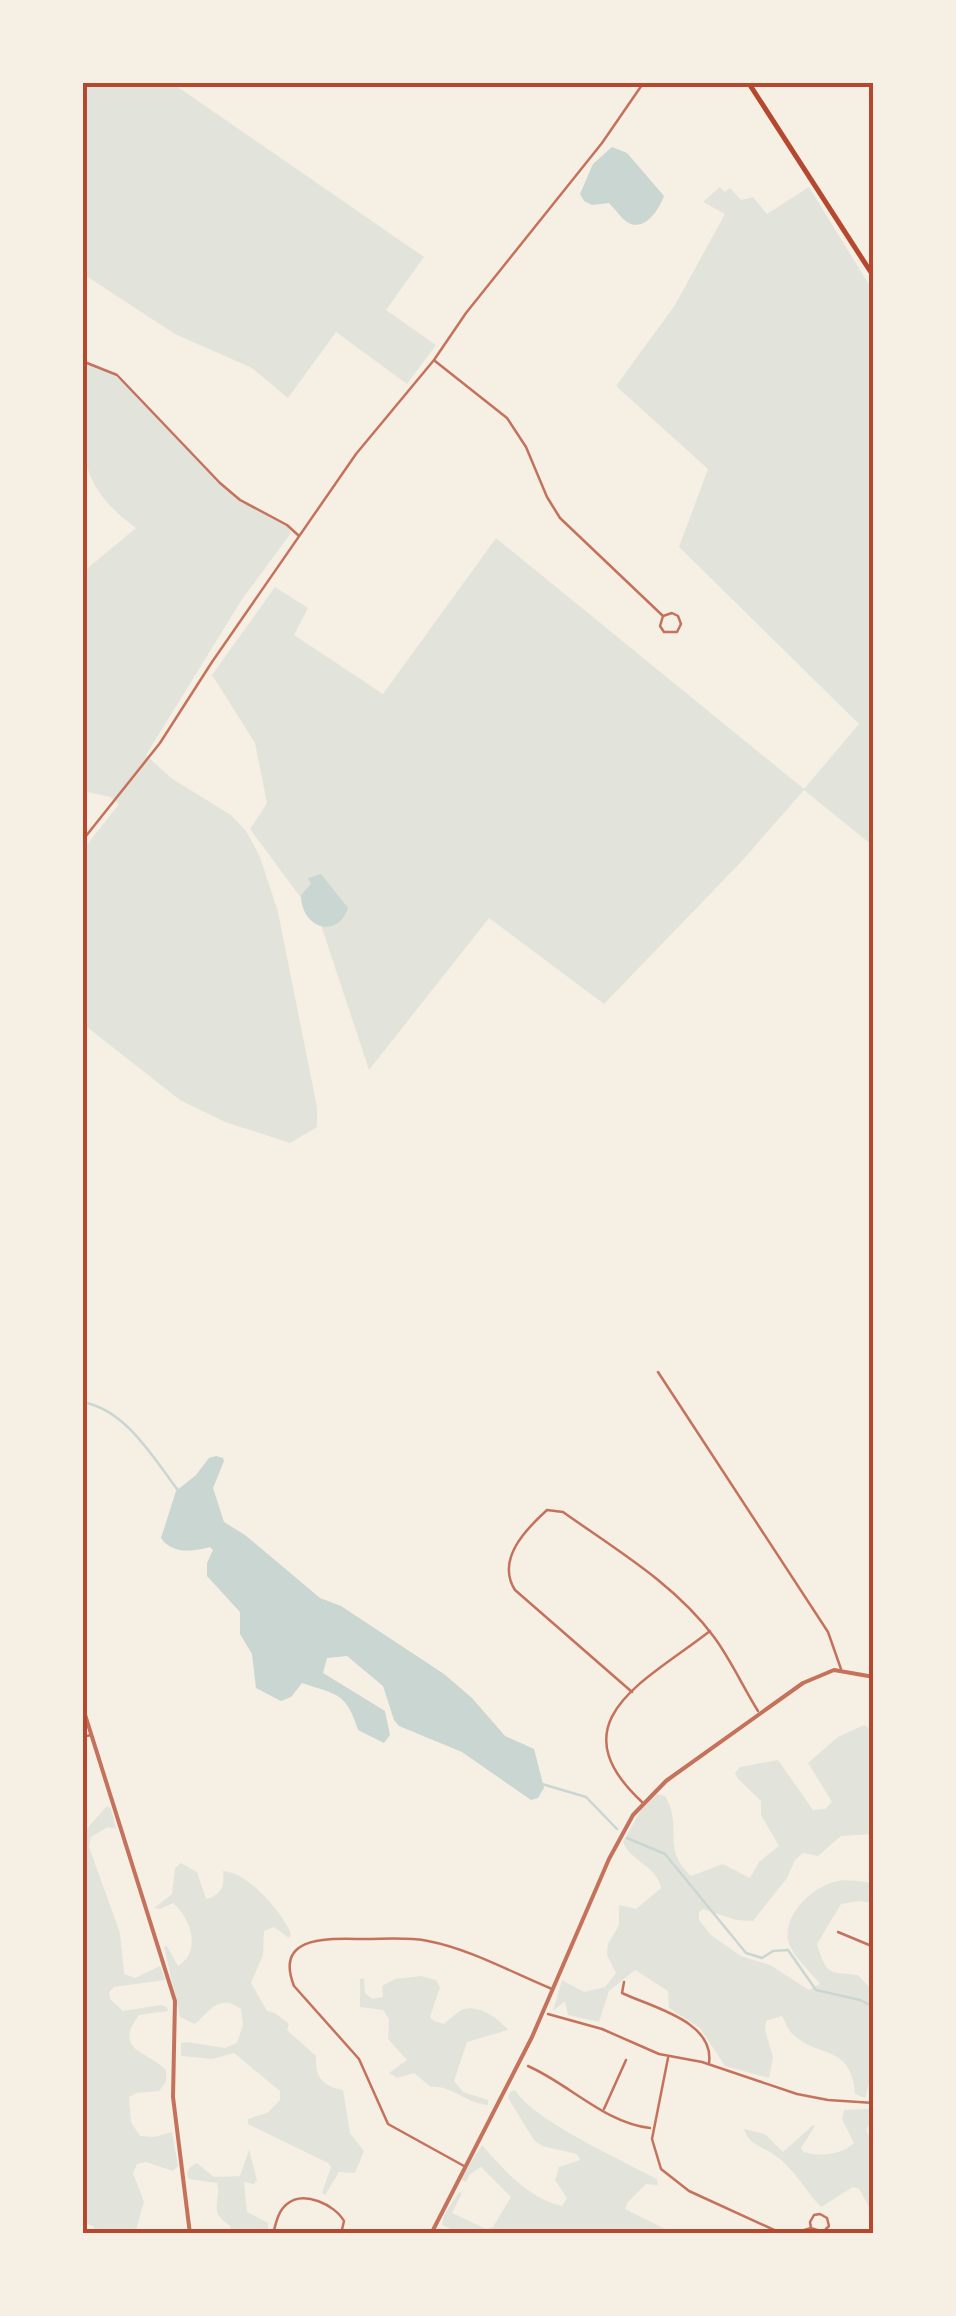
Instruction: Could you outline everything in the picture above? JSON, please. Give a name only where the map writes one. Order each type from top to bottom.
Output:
[{"type":"main road","points":[[748,82],[874,277]]},
{"type":"street","points":[[82,841],[160,743],[356,454],[602,143],[644,82]]},
{"type":"street","points":[[434,360],[512,424],[560,518],[663,616]]},
{"type":"street","points":[[82,362],[117,376],[220,483],[299,536]]},
{"type":"street","points":[[663,616],[678,616],[681,624],[677,632],[664,632],[660,626],[663,616]]},
{"type":"street","points":[[658,1372],[828,1632],[842,1669]]},
{"type":"street","points":[[632,1692],[510,1583],[507,1565],[512,1553],[550,1509],[562,1512],[642,1568],[710,1631],[759,1712]]},
{"type":"street","points":[[643,1804],[615,1773],[604,1742],[611,1716],[632,1692],[710,1631]]},
{"type":"street","points":[[431,2234],[554,1990],[608,1860],[643,1804],[666,1781],[759,1712],[818,1675],[842,1669],[874,1678]]},
{"type":"street","points":[[82,1705],[174,2001],[173,2096],[190,2234]]},
{"type":"street","points":[[82,1737],[92,1734]]},
{"type":"street","points":[[838,1932],[874,1948]]},
{"type":"street","points":[[465,2167],[386,2121],[360,2059],[294,1986],[290,1972],[292,1957],[302,1945],[322,1938],[423,1940],[554,1990]]},
{"type":"street","points":[[624,1982],[622,1993],[695,2028],[710,2050],[708,2064]]},
{"type":"street","points":[[548,2014],[602,2030],[668,2057],[708,2064],[797,2094],[874,2103]]},
{"type":"street","points":[[668,2057],[653,2129],[656,2160],[672,2180],[783,2234]]},
{"type":"street","points":[[603,2110],[626,2060]]},
{"type":"street","points":[[528,2066],[634,2126],[653,2129]]},
{"type":"street","points":[[273,2234],[282,2208],[300,2199],[322,2202],[338,2212],[344,2221],[341,2234]]},
{"type":"street","points":[[791,2234],[811,2228]]},
{"type":"shaded area","points":[[82,83],[172,83],[424,257],[386,310],[436,345],[407,384],[336,332],[288,398],[252,368],[175,334],[83,274]]},
{"type":"shaded area","points":[[612,147],[627,153],[664,196],[645,222],[627,222],[609,203],[592,205],[580,194],[593,164]]},
{"type":"shaded area","points":[[720,187],[725,192],[730,188],[741,200],[753,197],[767,214],[809,187],[873,291],[873,846],[804,790],[741,862],[604,1004],[489,918],[369,1070],[321,925],[250,829],[267,803],[255,743],[212,675],[275,587],[308,608],[294,635],[383,694],[496,538],[804,789],[859,724],[679,547],[708,469],[616,386],[675,305],[725,214],[703,202]]},
{"type":"shaded area","points":[[83,361],[101,368],[135,392],[219,481],[287,525],[291,533],[241,601],[146,755],[171,778],[231,815],[246,831],[260,857],[278,912],[317,1107],[317,1127],[290,1143],[225,1122],[180,1100],[83,1024],[83,850],[119,804],[110,797],[83,791],[83,572],[136,528],[114,510],[89,473],[82,434]]},
{"type":"shaded area","points":[[321,874],[348,908],[343,918],[328,927],[313,922],[307,915],[301,895],[311,884],[308,878]]},
{"type":"shaded area","points":[[216,1456],[224,1461],[213,1488],[224,1522],[320,1598],[341,1606],[444,1674],[472,1698],[505,1736],[534,1749],[544,1788],[538,1798],[531,1800],[462,1752],[399,1726],[383,1686],[347,1656],[327,1658],[323,1673],[385,1711],[390,1735],[384,1743],[358,1730],[349,1708],[332,1693],[302,1683],[291,1697],[281,1701],[256,1688],[252,1654],[240,1634],[240,1612],[207,1576],[213,1550],[177,1549],[161,1538],[176,1491],[209,1458]]},
{"type":"shaded area","points":[[864,1725],[873,1731],[873,1834],[841,1836],[818,1856],[803,1853],[753,1921],[703,1909],[699,1920],[711,1935],[741,1956],[770,1965],[809,1990],[820,1984],[790,1946],[788,1930],[795,1912],[808,1896],[825,1885],[843,1880],[873,1883],[873,1903],[841,1904],[817,1944],[830,1970],[858,1975],[873,1991],[873,2068],[865,2098],[855,2094],[852,2077],[839,2058],[799,2039],[782,2016],[766,2021],[773,2057],[769,2078],[725,2066],[700,2028],[669,2008],[668,1991],[635,1970],[609,1991],[599,2022],[568,2015],[565,2001],[553,2011],[562,1980],[584,1992],[605,1987],[616,1973],[607,1955],[608,1944],[619,1925],[619,1905],[636,1909],[661,1888],[654,1874],[623,1842],[641,1810],[657,1794],[665,1796],[670,1807],[677,1856],[691,1876],[723,1864],[750,1878],[759,1862],[779,1846],[761,1815],[761,1801],[735,1773],[740,1767],[778,1760],[813,1810],[825,1809],[832,1802],[808,1763],[838,1737]]},
{"type":"shaded area","points":[[107,1806],[116,1829],[108,1827],[91,1837],[89,1847],[120,1933],[124,1974],[135,1978],[160,1966],[165,1980],[114,1987],[109,1992],[110,1999],[123,2011],[161,2005],[168,2011],[139,2015],[129,2036],[136,2049],[166,2070],[166,2082],[159,2091],[129,2097],[131,2122],[140,2136],[172,2132],[178,2166],[173,2171],[146,2162],[137,2164],[133,2173],[144,2202],[135,2233],[99,2233],[83,2223],[82,1834]]},
{"type":"shaded area","points":[[181,1863],[197,1872],[206,1899],[221,1890],[223,1871],[243,1878],[272,1905],[291,1934],[289,1938],[274,1927],[264,1931],[263,1955],[251,1983],[267,2011],[289,2024],[287,2030],[316,2056],[321,2079],[343,2090],[350,2133],[364,2151],[355,2173],[339,2172],[325,2195],[322,2193],[331,2167],[328,2163],[248,2124],[248,2119],[267,2113],[280,2100],[280,2091],[234,2053],[212,2059],[181,2056],[181,2043],[225,2048],[237,2043],[243,2025],[241,2009],[227,2003],[215,2006],[195,2024],[180,2017],[164,1947],[167,1946],[178,1966],[190,1952],[189,1926],[173,1903],[154,1908],[172,1894],[175,1868]]},
{"type":"shaded area","points":[[421,1976],[436,1980],[440,1987],[430,2017],[434,2021],[444,2024],[470,2008],[494,2017],[508,2030],[467,2042],[454,2081],[463,2092],[488,2100],[488,2105],[431,2087],[414,2073],[397,2078],[389,2073],[407,2060],[388,2039],[389,2019],[383,2010],[360,2007],[360,1979],[364,1978],[365,1993],[372,1999],[383,1997],[382,1986],[395,1979]]},
{"type":"shaded area","points":[[515,2090],[559,2127],[657,2179],[658,2185],[646,2184],[625,2209],[673,2233],[461,2234],[442,2225],[459,2192],[462,2193],[452,2213],[486,2229],[493,2227],[511,2197],[481,2167],[466,2182],[460,2179],[482,2145],[527,2190],[562,2206],[567,2198],[555,2180],[559,2167],[580,2160],[577,2154],[542,2146],[534,2140],[508,2098]]},
{"type":"shaded area","points":[[844,2110],[873,2111],[866,2130],[873,2145],[873,2214],[859,2189],[853,2187],[821,2207],[787,2165],[752,2142],[744,2129],[765,2134],[783,2152],[813,2125],[801,2148],[803,2152],[830,2154],[854,2143],[842,2119]]},
{"type":"shaded area","points":[[249,2150],[257,2180],[254,2184],[244,2182],[247,2212],[268,2223],[268,2233],[231,2233],[230,2226],[218,2214],[217,2183],[189,2179],[187,2174],[197,2163],[214,2177],[240,2176]]},
{"type":"waterway","points":[[82,1402],[97,1406],[125,1424],[177,1489]]},
{"type":"waterway","points":[[542,1784],[586,1797],[617,1829]]},
{"type":"waterway","points":[[627,1838],[665,1854],[746,1953],[762,1958],[773,1951],[788,1950],[816,1990],[874,2007]]}]
